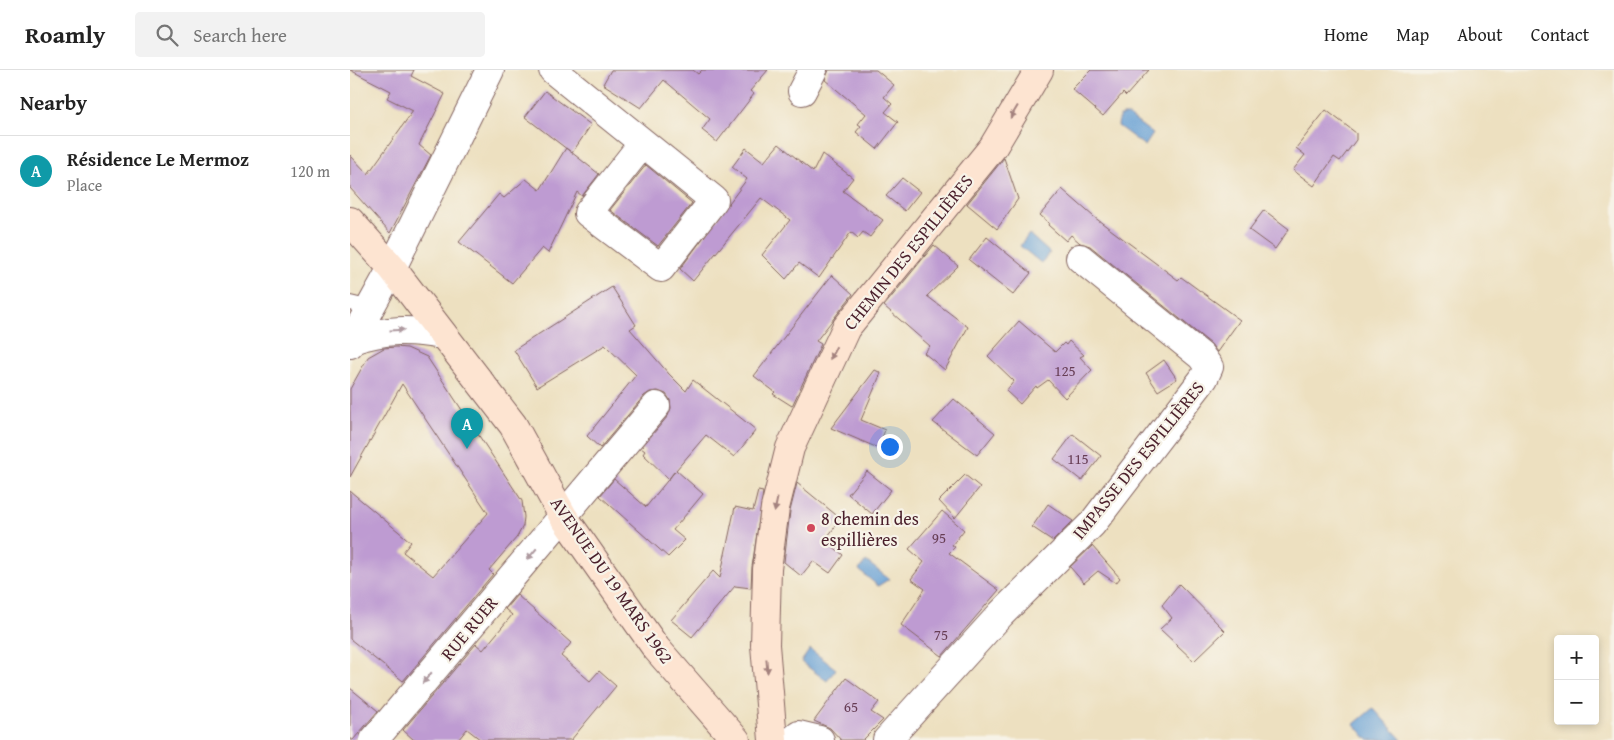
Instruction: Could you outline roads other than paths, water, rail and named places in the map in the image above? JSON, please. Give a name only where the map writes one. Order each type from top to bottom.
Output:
[{"type":"street","points":[[351,342],[360,305],[392,268],[490,70]]},
{"type":"street","points":[[553,70],[714,200],[661,268],[588,213],[643,143]]},
{"type":"street","name":"CHEMIN DES ESPILLIÈRES","points":[[773,740],[765,645],[767,569],[775,508],[790,448],[846,328],[993,147],[1039,70]]},
{"type":"street","name":"AVENUE DU 19 MARS 1962","points":[[350,221],[392,268],[514,425],[563,516],[656,648],[736,740]]},
{"type":"street","name":"IMPASSE DES ESPILLIÈRES","points":[[887,740],[1001,614],[1092,524],[1204,378],[1209,367],[1200,356],[1080,258]]},
{"type":"street","points":[[351,342],[378,332],[399,330],[444,335]]},
{"type":"street","name":"RUE RUER","points":[[374,740],[656,406]]},
{"type":"street","points":[[793,740],[799,736],[820,740]]},
{"type":"water","points":[[1128,115],[1153,134],[1145,146],[1118,126],[1119,117]]},
{"type":"water","points":[[1029,234],[1050,253],[1041,263],[1020,246]]},
{"type":"water","points":[[866,561],[889,579],[878,586],[859,570]]},
{"type":"water","points":[[810,649],[836,669],[827,681],[801,662]]},
{"type":"water","points":[[1373,708],[1402,740],[1368,740],[1354,724]]},
{"type":"place","name":"Résidence Le Mermoz","points":[[467,449]]},
{"type":"place","name":"8 chemin des espillières","points":[[811,528]]}]
